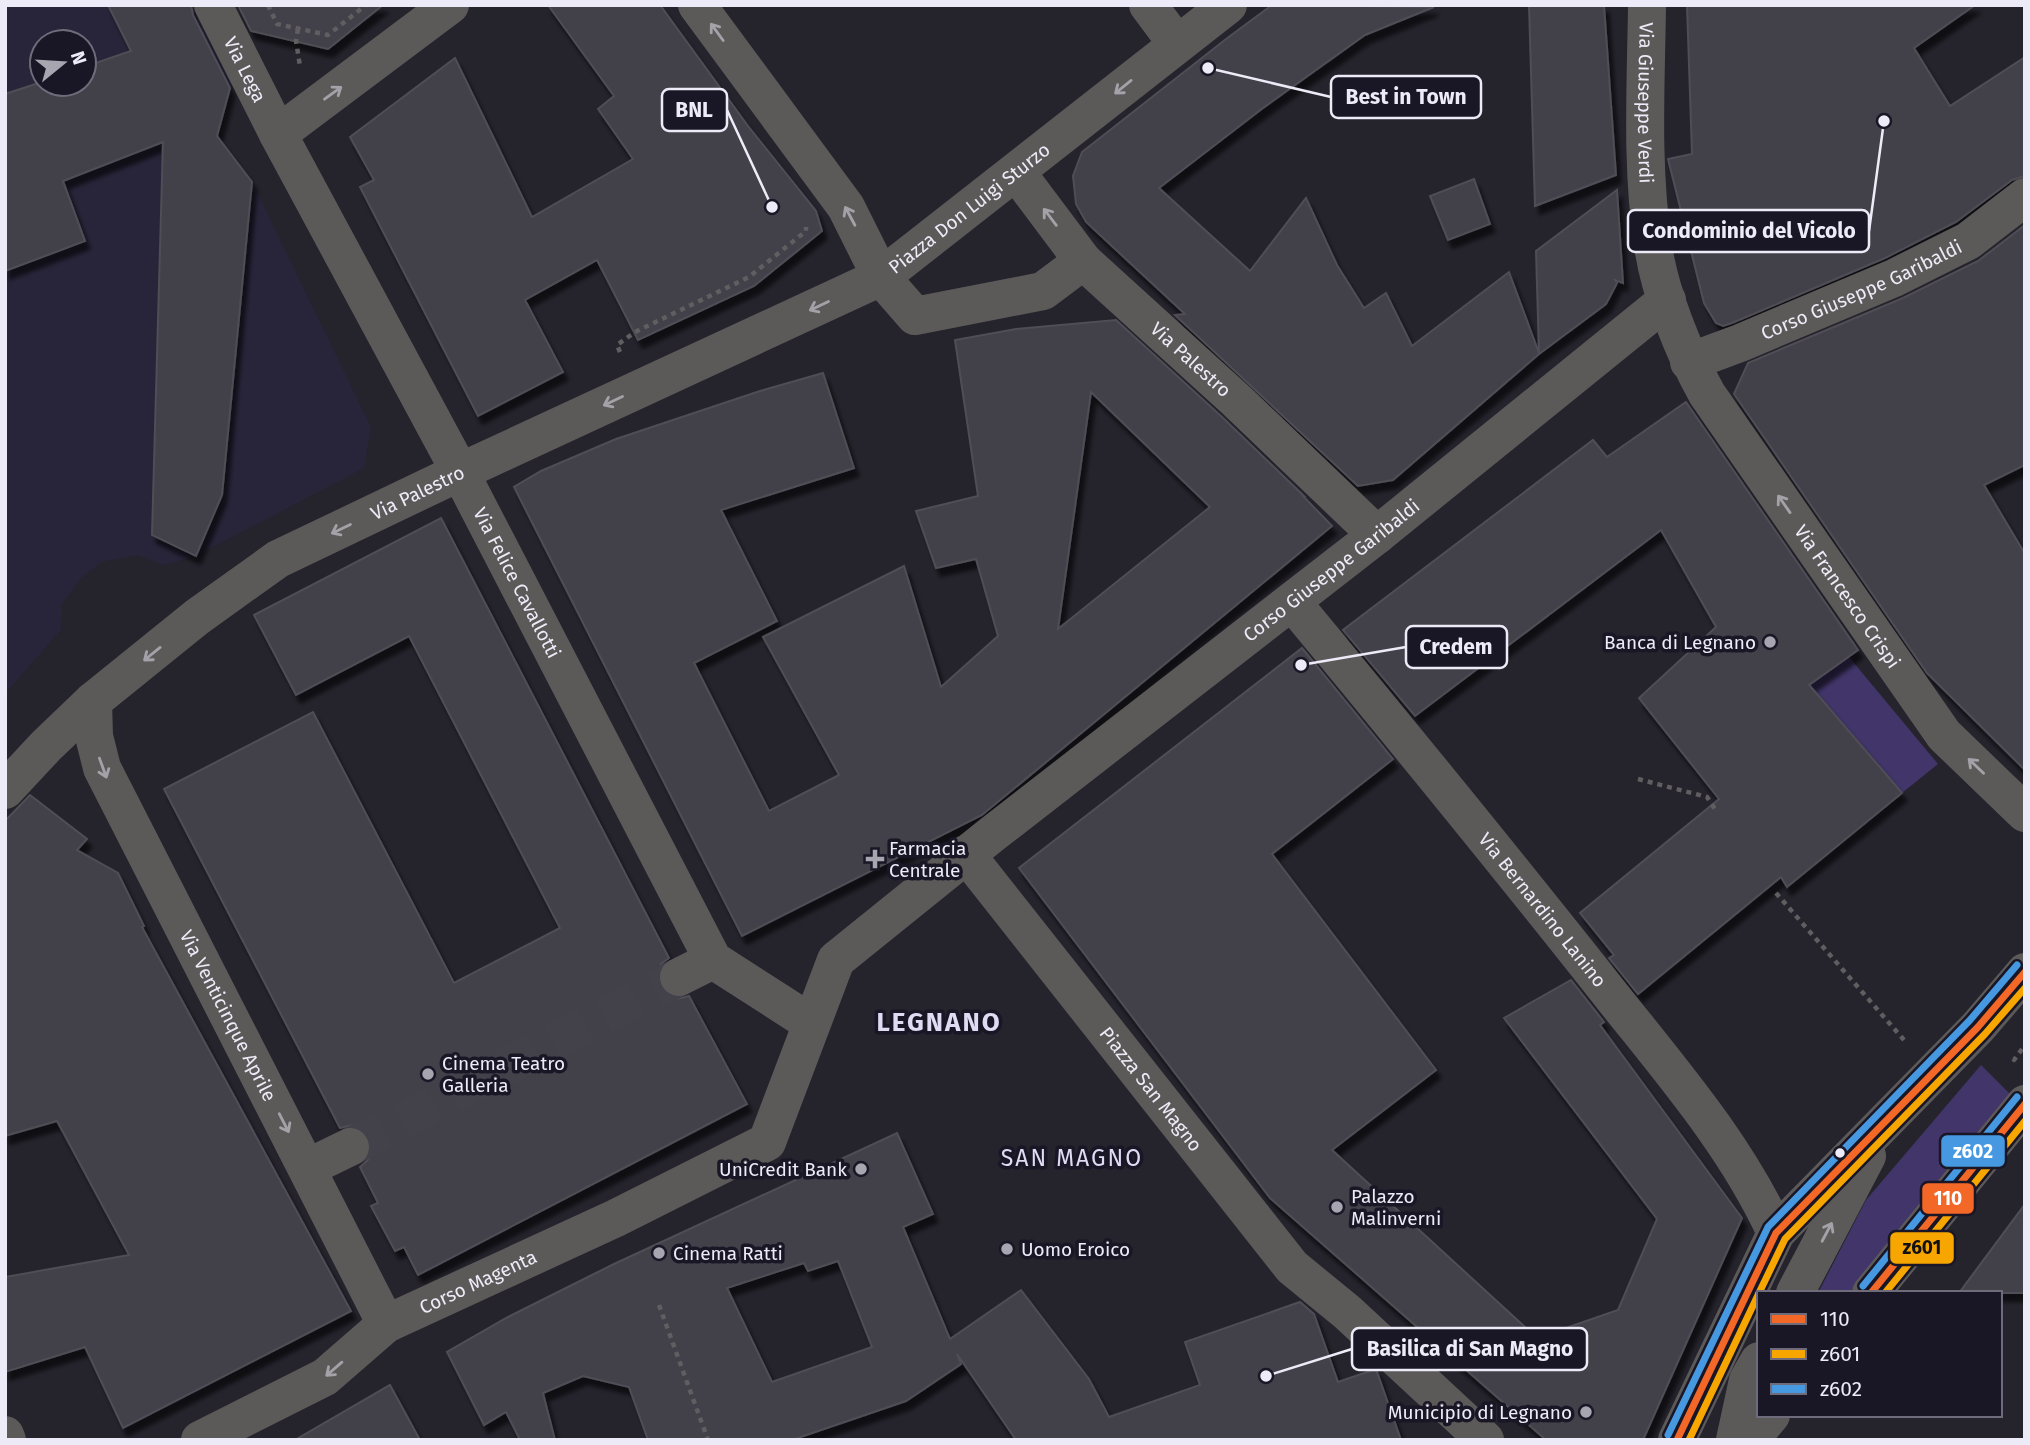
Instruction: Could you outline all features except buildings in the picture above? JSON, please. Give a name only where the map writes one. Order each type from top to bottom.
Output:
[{"type":"street","name":"Via Lega","points":[[213,5],[278,134]]},
{"type":"street","points":[[278,134],[450,5]]},
{"type":"street","name":"Piazza Don Luigi Sturzo","points":[[697,5],[846,207],[881,277],[1228,5]]},
{"type":"street","points":[[1148,5],[1177,44]]},
{"type":"street","name":"Via Giuseppe Verdi","points":[[1647,5],[1645,143],[1653,246],[1667,300],[1689,362]]},
{"type":"street","name":"Via Felice Cavallotti","points":[[278,134],[460,472],[713,960]]},
{"type":"street","name":"Via Palestro","points":[[1017,173],[1083,261],[1237,401],[1377,535]]},
{"type":"street","name":"Corso Giuseppe Garibaldi","points":[[1689,362],[1741,344],[1894,278],[1968,241],[2025,197]]},
{"type":"street","points":[[881,277],[915,316],[1043,291],[1083,261]]},
{"type":"street","name":"Via Palestro","points":[[5,790],[93,701],[197,617],[278,559],[881,277]]},
{"type":"street","name":"Corso Giuseppe Garibaldi","points":[[978,844],[1377,535],[1667,300]]},
{"type":"street","name":"Via Francesco Crispi","points":[[1689,362],[1707,394],[1944,735],[2025,813]]},
{"type":"street","name":"Via Bernardino Lanino","points":[[1292,602],[1515,874],[1700,1111],[1757,1191],[1776,1233]]},
{"type":"street","name":"Via Venticinque Aprile","points":[[93,701],[94,736],[102,768],[386,1324]]},
{"type":"street","points":[[679,977],[713,960],[811,1023],[836,960],[978,844]]},
{"type":"street","name":"Piazza San Magno","points":[[978,844],[1292,1267],[1347,1312],[1485,1440]]},
{"type":"street","points":[[1676,1440],[1776,1233],[1978,1027],[2025,971]]},
{"type":"street","name":"Corso Magenta","points":[[200,1440],[326,1377],[386,1324],[616,1218],[767,1142],[811,1023]]},
{"type":"street","points":[[1873,1291],[2025,1104]]},
{"type":"street","points":[[1796,1291],[1886,1121]]},
{"type":"street","points":[[307,1168],[350,1147]]},
{"type":"street","points":[[1735,1440],[1748,1380],[1757,1364]]},
{"type":"street","points":[[1750,1440],[1769,1417]]},
{"type":"street","points":[[5,1435],[8,1440]]},
{"type":"path","points":[[268,5],[277,24],[328,35],[366,5]]},
{"type":"path","points":[[296,41],[298,29]]},
{"type":"path","points":[[635,332],[749,277],[806,231],[806,216]]},
{"type":"path","points":[[1638,779],[1707,797],[1715,809]]},
{"type":"path","points":[[1776,893],[1902,1041]]},
{"type":"path","points":[[659,1304],[708,1440]]},
{"type":"shaded area","points":[[5,5],[191,5],[232,83],[217,136],[252,182],[371,427],[364,468],[196,556],[163,565],[138,555],[102,562],[81,578],[62,604],[61,630],[5,694]]},
{"type":"shaded area","points":[[1849,657],[1938,764],[1902,793],[1809,685]]},
{"type":"shaded area","points":[[1981,1065],[2012,1096],[1851,1291],[1819,1291],[1866,1200]]},
{"type":"tunnel","points":[[350,1147],[679,977]]},
{"type":"transit line","name":"z602","points":[[1668,1435],[1768,1227],[1970,1020],[2017,965]]},
{"type":"transit line","name":"110","points":[[1677,1440],[1776,1233],[1978,1027],[2025,972]]},
{"type":"transit line","name":"z601","points":[[1760,1291],[1785,1239],[1985,1034],[2025,988]]},
{"type":"transit line","name":"z602","points":[[1863,1286],[2017,1097]]},
{"type":"transit line","name":"110","points":[[1873,1291],[2025,1104]]},
{"type":"transit line","name":"z601","points":[[1887,1291],[2025,1121]]},
{"type":"transit line","name":"z601","points":[[1689,1440],[1757,1297]]},
{"type":"place","name":"Best in Town","points":[[1208,68]]},
{"type":"place","name":"Condominio del Vicolo","points":[[1884,121]]},
{"type":"place","name":"BNL","points":[[772,207]]},
{"type":"place","name":"Banca di Legnano","points":[[1770,642]]},
{"type":"place","name":"Credem","points":[[1301,665]]},
{"type":"place","name":"Farmacia Centrale","points":[[875,859]]},
{"type":"place","name":"Cinema Teatro Galleria","points":[[428,1074]]},
{"type":"place","name":"UniCredit Bank","points":[[861,1169]]},
{"type":"place","name":"Palazzo Malinverni","points":[[1337,1207]]},
{"type":"place","name":"Uomo Eroico","points":[[1007,1249]]},
{"type":"place","name":"Cinema Ratti","points":[[659,1253]]},
{"type":"place","name":"Basilica di San Magno","points":[[1266,1376]]},
{"type":"place","name":"Municipio di Legnano","points":[[1586,1412]]},
{"type":"district","name":"LEGNANO","points":[[939,1022]]},
{"type":"district","name":"SAN MAGNO","points":[[1072,1158]]}]
